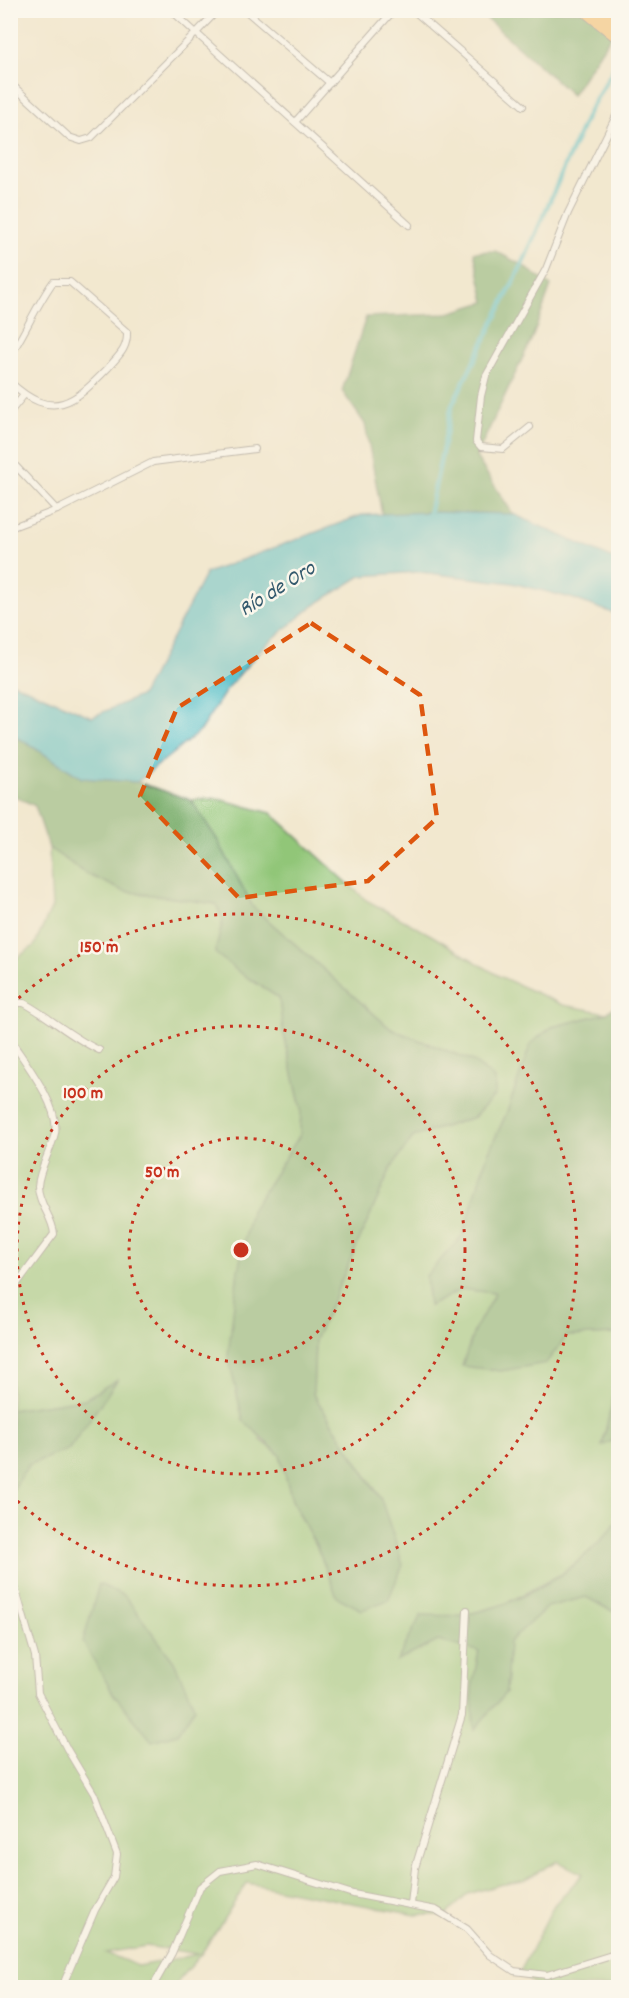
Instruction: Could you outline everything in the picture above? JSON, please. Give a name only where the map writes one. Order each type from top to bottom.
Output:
[{"type":"highway","points":[[591,10],[618,32]]},
{"type":"lane","points":[[171,10],[409,225]]},
{"type":"lane","points":[[10,83],[69,137],[81,141],[91,138],[218,10]]},
{"type":"lane","points":[[245,10],[330,83]]},
{"type":"lane","points":[[295,122],[394,10]]},
{"type":"lane","points":[[413,10],[523,106]]},
{"type":"lane","points":[[530,427],[503,449],[481,447],[476,441],[481,396],[486,376],[546,269],[568,213],[618,112]]},
{"type":"lane","points":[[10,356],[28,329],[36,306],[53,282],[61,280],[70,282],[127,333],[125,350],[81,396],[64,403],[51,404],[24,395],[10,382]]},
{"type":"lane","points":[[10,412],[24,395]]},
{"type":"lane","points":[[10,528],[57,510],[153,462],[255,449]]},
{"type":"lane","points":[[10,460],[57,510]]},
{"type":"lane","points":[[10,1009],[17,1003],[24,1003],[59,1024],[82,1042],[99,1050]]},
{"type":"lane","points":[[10,1039],[45,1089],[56,1131],[38,1185],[40,1199],[53,1226],[54,1234],[10,1293]]},
{"type":"lane","points":[[10,1583],[15,1587],[35,1656],[38,1694],[94,1794],[117,1854],[114,1877],[95,1910],[65,1980],[65,1988]]},
{"type":"lane","points":[[411,1904],[415,1868],[462,1715],[467,1610]]},
{"type":"lane","points":[[152,1988],[172,1953],[200,1887],[220,1871],[257,1864],[352,1894],[436,1910],[467,1929],[490,1955],[513,1971],[547,1975],[618,1953]]},
{"type":"highlighted area","points":[[311,623],[420,695],[437,818],[368,881],[239,898],[140,796],[177,708]]},
{"type":"green space","points":[[478,11],[618,11],[618,25],[572,95]]},
{"type":"green space","points":[[495,251],[522,265],[551,286],[533,336],[476,457],[513,514],[430,512],[382,515],[365,424],[342,391],[366,317],[445,314],[485,302],[474,252]]},
{"type":"green space","points":[[10,735],[22,740],[82,778],[137,782],[191,800],[218,841],[253,907],[391,1029],[473,1061],[495,1079],[495,1095],[474,1117],[413,1137],[391,1168],[315,1340],[313,1394],[381,1499],[403,1565],[388,1600],[362,1610],[337,1597],[316,1545],[292,1500],[280,1455],[243,1420],[228,1356],[238,1270],[251,1211],[300,1135],[301,1108],[283,1030],[279,998],[215,953],[223,920],[216,904],[123,891],[87,874],[49,848],[35,806],[11,794]]},
{"type":"green space","points":[[215,798],[271,813],[366,900],[431,935],[499,976],[563,1005],[607,1013],[552,1027],[507,1112],[487,1156],[463,1235],[426,1277],[429,1306],[462,1289],[495,1293],[474,1331],[567,1336],[614,1334],[618,1338],[618,1378],[602,1445],[618,1438],[618,1520],[602,1542],[561,1574],[505,1604],[465,1615],[398,1660],[438,1641],[479,1651],[472,1688],[474,1729],[506,1692],[508,1642],[547,1607],[586,1597],[618,1614],[618,1987],[541,1987],[519,1974],[554,1905],[583,1874],[557,1861],[523,1881],[468,1894],[446,1915],[416,1915],[247,1883],[201,1954],[175,1987],[11,1987],[10,1493],[28,1465],[69,1449],[116,1381],[85,1399],[11,1410],[11,962],[34,946],[52,907],[49,848],[87,874],[216,904],[223,920],[216,953],[239,972],[279,998],[283,1030],[301,1108],[300,1135],[251,1211],[261,1440],[280,1455],[292,1500],[315,1545],[381,1498],[313,1394],[315,1340],[391,1168],[413,1137],[475,1117],[473,1061],[391,1029],[253,907],[218,841],[191,800]],"holes":[[[150,1631],[174,1662],[152,1741]],[[146,1946],[198,1954],[199,1954],[138,1966],[106,1953]]]},
{"type":"green space","points":[[618,1003],[618,1338],[614,1334],[567,1336],[546,1363],[501,1371],[462,1366],[474,1331],[495,1293],[462,1289],[429,1306],[426,1276],[463,1235],[487,1156],[507,1112],[531,1043],[552,1027],[607,1013]]},
{"type":"green space","points":[[618,1378],[618,1438],[602,1446],[617,1382]]},
{"type":"green space","points":[[118,1379],[69,1449],[28,1465],[11,1493],[11,1410],[85,1399]]},
{"type":"green space","points":[[618,1520],[618,1614],[586,1597],[547,1607],[509,1642],[506,1692],[474,1730],[472,1688],[479,1651],[438,1641],[397,1661],[421,1615],[468,1614],[489,1609],[531,1592],[588,1553]]},
{"type":"green space","points":[[99,1584],[125,1596],[174,1662],[195,1708],[177,1734],[152,1741],[114,1695],[83,1642]]},
{"type":"water","name":"Río de Oro","points":[[430,512],[513,514],[618,561],[618,615],[571,598],[512,583],[419,572],[361,576],[313,606],[263,647],[227,689],[199,732],[137,782],[82,778],[11,735],[11,682],[92,717],[142,695],[206,573],[362,515]]},
{"type":"waterway","points":[[429,515],[452,405],[522,265],[588,113],[618,61]]}]
